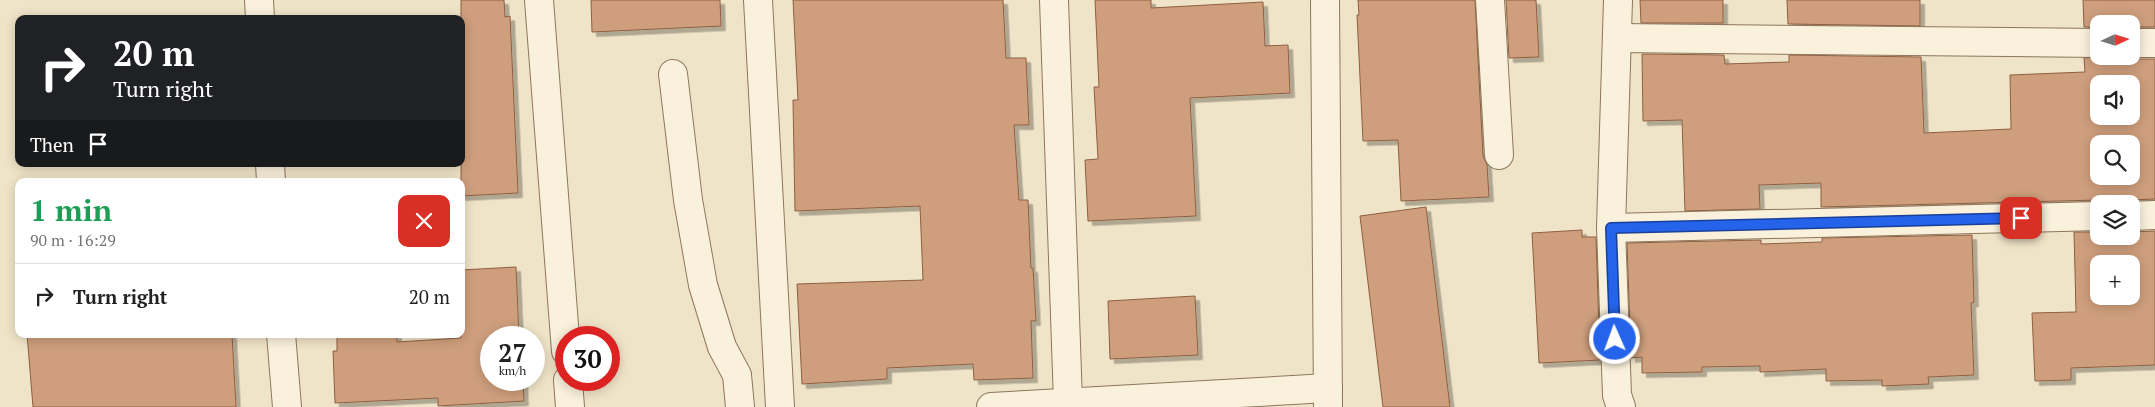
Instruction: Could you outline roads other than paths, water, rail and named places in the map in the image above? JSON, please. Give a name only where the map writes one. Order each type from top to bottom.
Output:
[{"type":"street","points":[[259,0],[260,15]]},
{"type":"street","points":[[539,0],[564,326]]},
{"type":"street","points":[[758,0],[780,407]]},
{"type":"street","points":[[1054,0],[1068,402]]},
{"type":"street","points":[[991,407],[1068,402],[1328,397],[1325,0]]},
{"type":"street","points":[[1490,0],[1499,155]]},
{"type":"street","points":[[1618,0],[1611,228],[1617,395],[1621,407]]},
{"type":"street","points":[[1618,38],[2090,43]]},
{"type":"street","points":[[2140,43],[2155,43]]},
{"type":"street","points":[[673,74],[688,200],[703,284],[722,347],[737,375],[740,407]]},
{"type":"street","points":[[2140,216],[2155,215]]},
{"type":"street","points":[[1611,228],[2090,216]]},
{"type":"street","points":[[281,338],[287,407]]},
{"type":"street","points":[[569,391],[570,407]]}]
